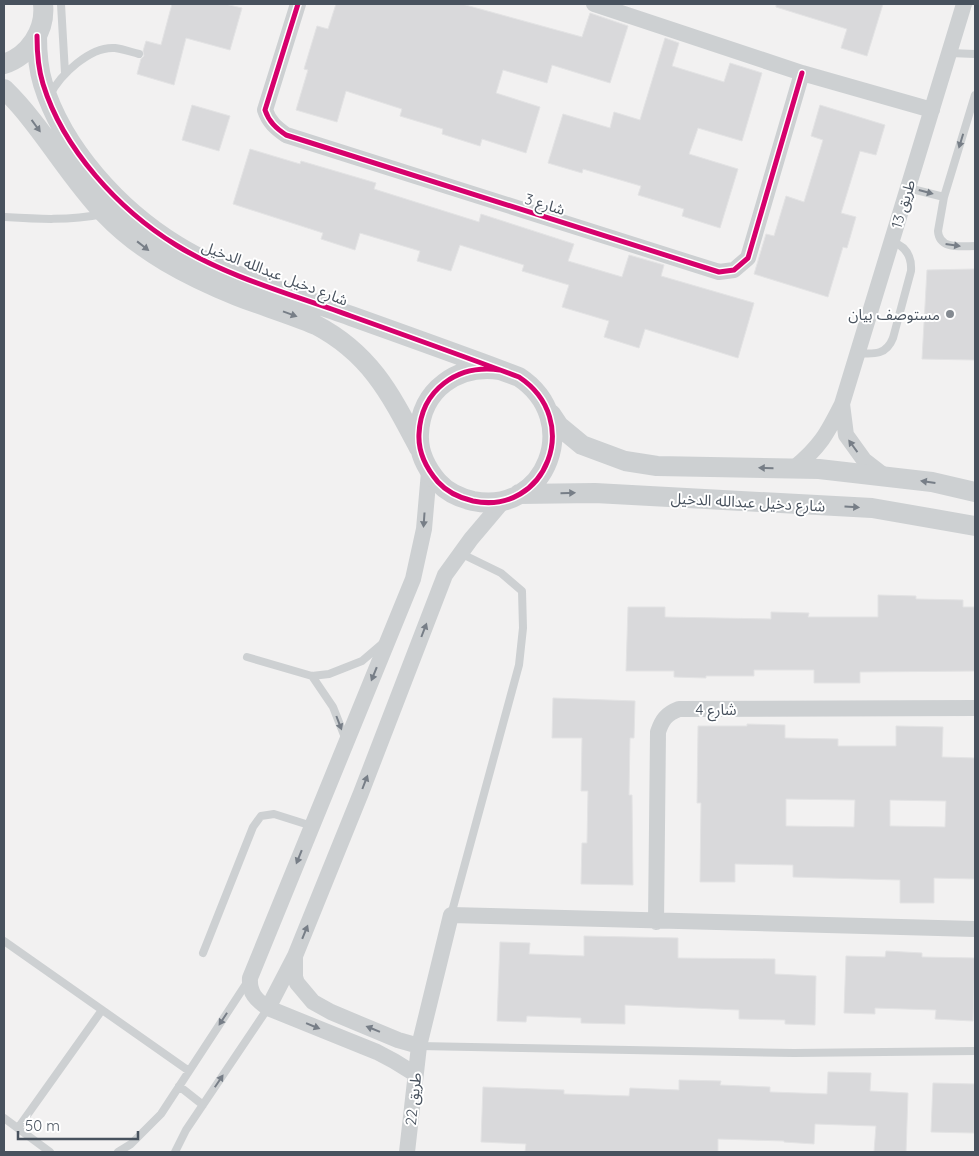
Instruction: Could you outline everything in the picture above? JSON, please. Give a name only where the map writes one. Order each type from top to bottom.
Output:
[{"type":"street","points":[[4,64],[20,56],[30,47],[37,36],[42,23],[42,4]]},
{"type":"street","name":"شارع 3","points":[[298,4],[265,110],[269,120],[286,135],[719,272],[734,270],[748,258],[802,73]]},
{"type":"street","points":[[594,4],[802,73],[932,110]]},
{"type":"street","name":"طريق 13","points":[[793,469],[811,454],[827,434],[842,404],[964,4]]},
{"type":"street","name":"شارع دخيل عبدالله الدخيل","points":[[37,36],[39,71],[48,99],[70,141],[85,163],[105,186],[149,226],[176,245],[238,275],[500,370]]},
{"type":"street","points":[[4,89],[27,114],[105,214],[149,251],[175,268],[239,297],[316,325],[348,345],[367,363],[380,382],[405,422],[429,472],[443,488],[462,499],[483,503],[511,497]]},
{"type":"street","points":[[421,452],[419,438],[423,411],[438,388],[461,373],[487,368],[519,376],[539,394],[559,426],[582,444],[625,461],[657,466],[819,469],[932,482],[975,492]]},
{"type":"street","name":"طريق 13","points":[[842,404],[846,435],[864,460],[886,477]]},
{"type":"street","points":[[268,1008],[295,956],[361,793],[445,575],[460,553],[511,497],[530,486],[538,478],[550,456],[553,432],[547,408]]},
{"type":"street","points":[[415,1074],[394,1060],[377,1052],[268,1008],[253,996],[250,990],[250,978],[412,579],[424,528],[429,472]]},
{"type":"street","name":"شارع دخيل عبدالله الدخيل","points":[[511,497],[595,493],[872,508],[975,526]]},
{"type":"street","name":"شارع 4","points":[[656,922],[658,732],[661,722],[669,713],[679,709],[975,708]]},
{"type":"street","points":[[451,915],[656,922],[975,929]]},
{"type":"street","name":"طريق 22","points":[[407,1152],[418,1046],[451,915]]},
{"type":"street","points":[[295,956],[297,983],[313,1002],[331,1012],[398,1040],[418,1046]]},
{"type":"lane","points":[[60,4],[65,73]]},
{"type":"lane","points":[[48,99],[56,82],[65,73],[75,64],[101,50],[115,48],[138,54]]},
{"type":"lane","points":[[950,53],[975,54]]},
{"type":"lane","points":[[975,95],[944,197],[938,231],[941,240],[949,245],[975,246]]},
{"type":"lane","points":[[908,188],[944,197]]},
{"type":"lane","points":[[4,217],[48,220],[105,214]]},
{"type":"lane","points":[[856,353],[878,354],[885,351],[893,338],[912,264],[905,249],[891,241]]},
{"type":"lane","points":[[451,915],[519,666],[523,628],[522,592],[501,573],[460,553]]},
{"type":"lane","points":[[247,657],[312,676],[329,674],[362,661],[388,639]]},
{"type":"lane","points":[[312,676],[333,707],[346,742]]},
{"type":"lane","points":[[203,953],[253,827],[262,816],[274,814],[312,826]]},
{"type":"lane","points":[[4,941],[190,1071]]},
{"type":"lane","points":[[118,1152],[131,1144],[161,1114],[250,978]]},
{"type":"lane","points":[[175,1152],[186,1130],[268,1008]]},
{"type":"lane","points":[[18,1128],[102,1010]]},
{"type":"lane","points":[[418,1046],[794,1053],[975,1051]]},
{"type":"lane","points":[[179,1086],[203,1105]]},
{"type":"lane","points":[[4,1118],[50,1152]]},
{"type":"building","points":[[172,4],[225,4],[242,8],[230,50],[186,38],[174,85],[137,74],[141,59],[144,56],[143,51],[146,41],[161,45]]},
{"type":"building","points":[[336,4],[462,4],[582,37],[590,13],[628,26],[610,83],[552,65],[547,83],[503,70],[496,93],[540,107],[526,153],[482,139],[480,146],[442,134],[443,129],[400,116],[402,109],[346,91],[337,122],[296,110],[308,70],[304,69],[317,26],[328,29]]},
{"type":"building","points":[[776,4],[883,4],[867,56],[841,48],[847,29],[776,7]]},
{"type":"building","points":[[665,38],[679,43],[672,66],[724,82],[730,63],[762,73],[742,141],[698,128],[689,154],[738,169],[720,228],[682,216],[684,209],[638,195],[641,186],[583,169],[582,173],[548,163],[563,114],[610,128],[614,112],[640,120]]},
{"type":"building","points":[[192,105],[230,116],[219,151],[182,140]]},
{"type":"building","points":[[820,105],[885,125],[876,155],[860,151],[841,213],[856,217],[847,248],[843,247],[828,297],[754,274],[766,234],[774,236],[786,196],[804,202],[823,140],[811,136]]},
{"type":"building","points":[[250,149],[300,164],[301,161],[376,183],[374,189],[479,222],[481,214],[574,244],[568,261],[622,277],[629,255],[664,265],[661,276],[754,303],[738,358],[645,329],[639,348],[604,337],[609,321],[562,307],[569,285],[522,271],[524,265],[460,245],[451,271],[417,261],[420,251],[360,233],[355,250],[321,239],[323,233],[233,204]]},
{"type":"building","name":"مستوصف بيان","points":[[975,269],[975,360],[922,359],[927,270]]},
{"type":"building","points":[[878,595],[916,596],[916,599],[963,600],[963,607],[975,607],[975,671],[860,672],[860,683],[814,683],[814,670],[754,670],[754,676],[706,676],[706,678],[674,677],[674,671],[626,671],[628,607],[665,607],[665,617],[771,619],[771,612],[809,613],[808,617],[878,617]]},
{"type":"building","points":[[553,698],[635,701],[634,738],[630,738],[629,795],[632,795],[633,885],[581,884],[582,843],[587,843],[588,791],[581,791],[582,738],[552,738]]},
{"type":"building","points":[[747,724],[785,725],[785,738],[838,739],[838,746],[896,746],[896,726],[943,727],[942,757],[975,758],[975,879],[934,878],[934,903],[900,903],[900,880],[793,877],[793,865],[735,864],[735,882],[700,882],[701,803],[697,803],[698,726],[747,726]],"holes":[[[786,799],[855,800],[854,827],[786,826]],[[890,800],[946,801],[945,827],[890,826]]]},
{"type":"building","points":[[584,936],[678,938],[678,958],[775,959],[775,974],[816,976],[815,1025],[785,1024],[785,1020],[739,1019],[739,1010],[625,1005],[625,1024],[581,1023],[581,1018],[527,1016],[526,1022],[497,1021],[500,942],[530,943],[529,954],[584,956]]},
{"type":"building","points":[[886,951],[922,953],[922,957],[975,958],[973,1021],[935,1019],[936,1010],[875,1008],[875,1014],[844,1013],[846,956],[885,957]]},
{"type":"building","points":[[828,1072],[871,1073],[870,1091],[908,1093],[906,1152],[874,1152],[876,1126],[815,1124],[814,1144],[718,1139],[718,1152],[525,1152],[526,1144],[481,1142],[483,1087],[564,1090],[564,1094],[629,1096],[630,1088],[679,1090],[679,1080],[721,1081],[720,1085],[770,1087],[770,1092],[827,1094]]},
{"type":"building","points":[[933,1083],[975,1084],[974,1133],[931,1132]]},
{"type":"cycle path","points":[[298,4],[265,110],[273,124],[286,135],[719,272],[734,270],[748,258],[802,73]]},
{"type":"cycle path","points":[[37,36],[38,60],[43,84],[64,132],[96,176],[114,196],[155,231],[176,245],[217,267],[261,285],[477,361],[519,377],[539,395],[550,417],[552,439],[548,461],[537,480],[520,494],[499,502],[473,501],[445,489],[430,471],[420,447],[421,418],[434,392],[444,383],[470,371],[500,370]]},
{"type":"place","name":"مستوصف بيان","points":[[950,314]]}]
